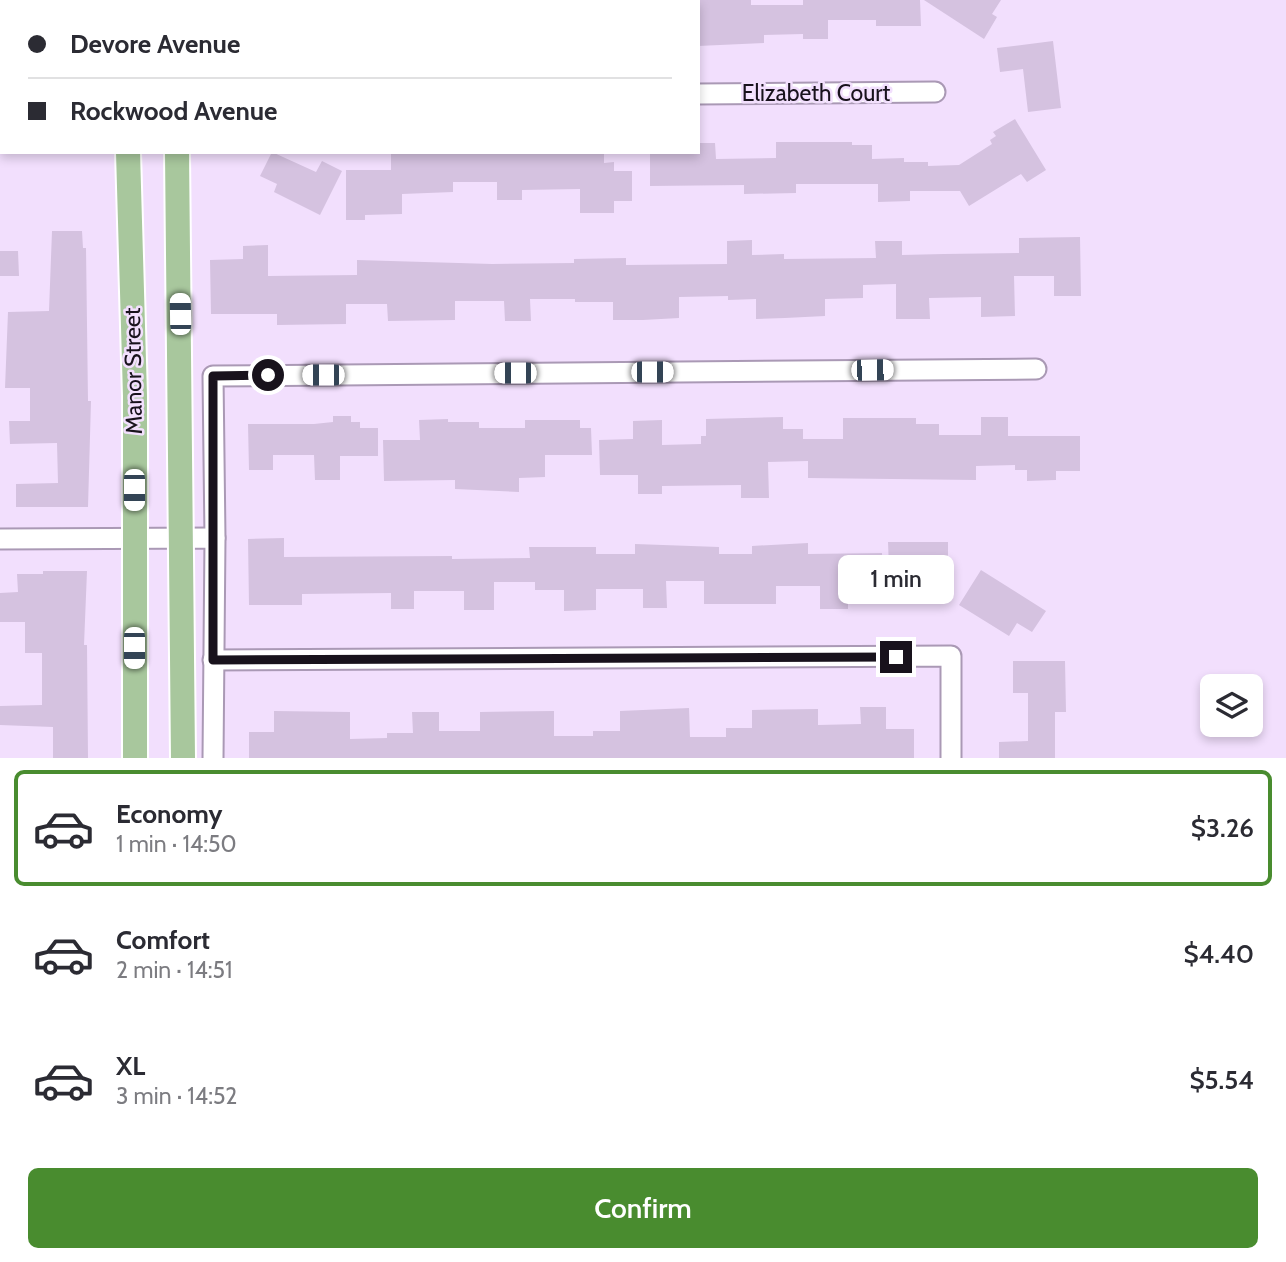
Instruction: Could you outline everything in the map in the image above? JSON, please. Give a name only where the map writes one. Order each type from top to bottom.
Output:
[{"type":"main road","name":"Manor Street","points":[[128,154],[135,396],[135,758]]},
{"type":"main road","name":"Manor Street","points":[[177,154],[183,758]]},
{"type":"street","name":"Elizabeth Court","points":[[700,94],[935,92]]},
{"type":"street","points":[[213,758],[213,376],[1036,369]]},
{"type":"street","points":[[0,539],[215,538]]},
{"type":"street","points":[[213,660],[951,656],[951,758]]},
{"type":"building","points":[[700,0],[751,0],[751,5],[803,5],[803,0],[920,0],[921,26],[876,26],[876,20],[828,20],[828,39],[803,39],[803,34],[764,35],[764,43],[700,46]]},
{"type":"building","points":[[924,0],[1001,0],[992,14],[997,17],[984,39]]},
{"type":"building","points":[[1053,41],[1061,108],[1028,112],[1023,69],[1000,72],[997,48]]},
{"type":"building","points":[[1015,119],[1046,170],[1027,182],[1021,174],[969,206],[960,191],[910,191],[910,201],[878,202],[878,184],[796,184],[796,193],[744,194],[744,185],[650,186],[650,154],[700,154],[700,143],[715,143],[716,159],[776,158],[776,142],[852,142],[852,145],[872,145],[872,159],[904,158],[904,162],[928,162],[928,166],[959,165],[992,144],[990,140],[996,136],[993,132]]},
{"type":"building","points":[[271,154],[316,172],[322,161],[342,171],[320,215],[274,192],[277,184],[260,176]]},
{"type":"building","points":[[391,154],[604,154],[604,163],[614,162],[614,171],[632,171],[632,201],[614,201],[614,213],[580,213],[580,189],[522,190],[522,200],[497,200],[497,182],[453,182],[453,192],[402,194],[402,214],[365,215],[365,220],[346,220],[346,170],[391,170]]},
{"type":"building","points":[[52,231],[82,231],[83,248],[86,248],[88,401],[91,401],[88,507],[16,507],[16,484],[58,483],[57,443],[10,444],[9,421],[30,421],[30,388],[5,388],[8,312],[49,311]]},
{"type":"building","points":[[1080,237],[1081,296],[1054,296],[1054,276],[1014,276],[1015,316],[981,317],[981,297],[929,298],[930,319],[896,319],[896,284],[863,285],[863,298],[825,299],[825,316],[785,318],[756,319],[756,299],[728,300],[728,296],[679,297],[679,318],[643,320],[613,320],[613,302],[575,302],[575,299],[530,299],[531,321],[505,321],[504,301],[455,301],[455,320],[388,321],[387,304],[346,304],[346,324],[277,325],[277,314],[211,314],[210,260],[243,259],[243,246],[268,245],[268,276],[357,275],[357,260],[492,264],[574,263],[574,259],[626,258],[626,265],[727,264],[727,241],[752,240],[752,255],[784,254],[784,259],[876,258],[875,241],[902,241],[902,255],[1019,253],[1019,238]]},
{"type":"building","points":[[0,251],[18,251],[19,276],[0,276]]},
{"type":"building","points":[[333,416],[351,416],[351,422],[360,422],[360,428],[378,428],[378,456],[340,456],[340,480],[315,480],[314,455],[273,455],[273,470],[249,470],[248,424],[314,424],[333,422]]},
{"type":"building","points":[[783,417],[783,429],[803,429],[803,439],[843,439],[843,418],[916,418],[916,424],[939,424],[939,435],[981,435],[981,417],[1008,417],[1008,436],[1080,436],[1080,471],[1056,471],[1056,480],[1027,481],[1027,470],[1015,470],[1015,465],[976,466],[976,480],[808,478],[808,461],[768,462],[769,498],[741,498],[741,485],[662,486],[662,494],[638,494],[638,475],[600,475],[599,440],[633,439],[633,421],[662,420],[662,445],[701,444],[701,436],[706,436],[706,419]]},
{"type":"building","points":[[448,419],[448,422],[479,422],[479,428],[525,428],[525,420],[580,420],[580,428],[591,428],[592,455],[545,455],[545,477],[519,478],[519,492],[455,489],[455,480],[384,481],[383,440],[420,440],[419,420]]},
{"type":"building","points":[[284,538],[284,557],[452,556],[452,559],[530,558],[529,547],[596,547],[596,554],[635,554],[635,544],[719,547],[719,554],[752,554],[752,546],[808,543],[808,554],[882,553],[883,587],[848,588],[848,609],[820,609],[820,586],[776,586],[776,604],[704,604],[704,581],[666,581],[667,608],[643,608],[643,589],[596,589],[596,610],[564,611],[564,590],[535,590],[535,582],[494,582],[494,610],[464,610],[464,591],[414,591],[414,609],[391,609],[391,593],[302,594],[302,605],[249,605],[248,539]]},
{"type":"building","points":[[888,542],[948,542],[948,594],[916,594],[915,568],[889,568]]},
{"type":"building","points":[[981,570],[1046,611],[1032,632],[1017,623],[1009,636],[959,605]]},
{"type":"building","points":[[43,571],[87,571],[84,645],[87,645],[88,758],[53,758],[53,727],[0,725],[0,706],[42,705],[42,653],[25,653],[25,622],[0,622],[0,593],[18,592],[17,574],[43,574]]},
{"type":"building","points":[[1013,661],[1065,661],[1066,712],[1055,712],[1055,758],[999,758],[999,742],[1028,741],[1028,693],[1013,693]]},
{"type":"building","points":[[860,707],[886,707],[886,729],[914,729],[914,758],[249,758],[249,732],[274,732],[274,711],[350,712],[350,739],[387,738],[387,733],[413,733],[412,712],[439,712],[439,731],[480,731],[480,712],[554,711],[554,736],[593,736],[593,731],[620,731],[620,711],[689,708],[690,737],[726,737],[726,728],[752,728],[752,710],[818,709],[818,725],[861,724]]},
{"type":"route","points":[[268,375],[213,376],[213,660],[896,657]]}]
